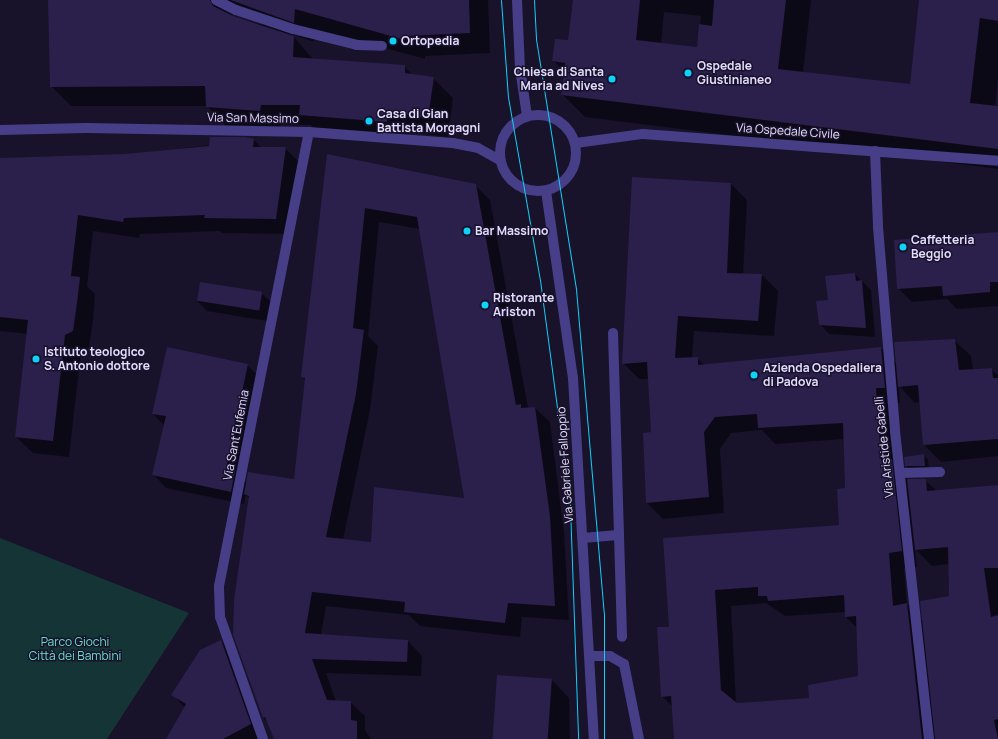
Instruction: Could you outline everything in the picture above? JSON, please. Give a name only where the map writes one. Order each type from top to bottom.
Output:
[{"type":"street","points":[[216,0],[236,10],[293,29],[357,45],[382,46]]},
{"type":"street","points":[[517,0],[520,68],[527,116]]},
{"type":"street","points":[[544,115],[559,120],[571,132],[576,143],[576,164],[571,174],[564,182],[546,191],[532,191],[521,187],[512,181],[501,161],[502,139],[517,121],[527,116],[544,115]]},
{"type":"street","name":"Via San Massimo","points":[[0,130],[309,132],[453,143],[478,148],[501,161]]},
{"type":"street","name":"Via Sant'Eufemia","points":[[263,739],[220,617],[219,586],[309,132]]},
{"type":"street","name":"Via Ospedale Civile","points":[[576,143],[643,134],[998,161]]},
{"type":"street","name":"Via Aristide Gabelli","points":[[875,151],[879,235],[900,472],[929,739]]},
{"type":"street","name":"Via Gabriele Falloppio","points":[[546,191],[573,378],[594,739]]},
{"type":"street","points":[[612,333],[622,637]]},
{"type":"street","points":[[900,472],[940,472]]},
{"type":"street","points":[[583,538],[618,535]]},
{"type":"street","points":[[590,656],[610,656],[624,664],[639,739]]},
{"type":"green space","name":"Parco Giochi Città dei Bambini","points":[[0,538],[189,613],[107,739],[0,739]]},
{"type":"building","points":[[48,0],[210,0],[213,6],[233,16],[294,36],[293,57],[405,65],[405,73],[434,77],[428,118],[388,112],[387,122],[299,115],[300,105],[261,105],[260,111],[206,107],[205,86],[50,87]]},
{"type":"building","name":"Ortopedia","points":[[231,0],[469,0],[470,33],[405,36],[405,40],[295,9],[294,23]]},
{"type":"building","name":"Ospedale Giustinianeo","points":[[573,0],[640,0],[636,40],[697,47],[699,24],[712,26],[714,0],[786,0],[778,69],[910,84],[919,0],[998,0],[998,21],[980,18],[970,103],[998,106],[998,149],[561,95],[565,63],[552,61],[555,39],[568,40]]},
{"type":"building","points":[[210,137],[245,137],[254,139],[253,147],[286,147],[276,219],[204,218],[205,215],[124,218],[123,222],[78,215],[71,276],[80,277],[73,331],[65,335],[53,441],[15,437],[28,320],[0,317],[0,158],[125,154],[209,146]]},
{"type":"building","points":[[327,154],[476,184],[516,405],[521,404],[521,408],[535,407],[550,516],[555,606],[508,603],[505,623],[404,612],[405,602],[312,592],[305,633],[408,640],[407,662],[312,659],[327,700],[351,701],[351,720],[357,721],[357,739],[274,739],[265,717],[263,718],[233,635],[234,600],[249,496],[244,494],[248,472],[294,479],[305,378],[301,377]],"holes":[[[365,208],[417,217],[464,498],[374,487],[371,542],[326,537],[356,394],[364,330],[353,328]]]},
{"type":"building","points":[[632,177],[731,183],[727,273],[762,274],[758,321],[678,316],[675,358],[698,357],[698,365],[881,347],[885,388],[876,388],[881,460],[892,459],[902,551],[889,553],[893,606],[907,603],[922,739],[674,739],[671,696],[661,697],[657,627],[669,627],[663,538],[839,525],[837,489],[845,488],[843,423],[758,428],[757,414],[715,417],[704,432],[709,497],[646,503],[643,433],[651,432],[647,362],[622,364]],"holes":[[[758,587],[758,596],[767,596],[768,601],[844,595],[845,617],[856,616],[858,676],[808,685],[809,698],[737,703],[721,690],[715,590]]]},
{"type":"building","points":[[998,232],[998,282],[990,282],[990,292],[943,296],[942,286],[897,289],[894,240]]},
{"type":"building","points":[[855,273],[856,281],[862,280],[866,328],[819,325],[816,301],[828,300],[825,276]]},
{"type":"building","points":[[200,282],[262,292],[259,311],[197,301]]},
{"type":"building","points":[[955,339],[959,370],[992,368],[993,378],[998,378],[998,439],[923,445],[918,385],[898,387],[894,342]]},
{"type":"building","points":[[167,347],[248,364],[226,468],[235,470],[231,492],[152,475],[166,416],[152,414]]},
{"type":"building","points":[[924,454],[925,466],[905,466],[904,457]]},
{"type":"building","points":[[907,479],[926,479],[927,491],[998,485],[998,568],[984,568],[991,617],[998,615],[998,719],[994,720],[998,739],[935,739],[920,601],[949,596],[948,547],[915,550]]},
{"type":"building","points":[[221,640],[251,724],[223,739],[166,739],[186,704],[171,695],[200,650]]},
{"type":"building","points":[[497,675],[552,679],[548,739],[493,739]]},
{"type":"tram line","points":[[501,0],[508,97],[540,280],[570,506],[578,739]]},
{"type":"tram line","points":[[534,0],[536,39],[576,289],[604,613],[604,739]]},
{"type":"place","name":"Ortopedia","points":[[393,41]]},
{"type":"place","name":"Ospedale Giustinianeo","points":[[688,73]]},
{"type":"place","name":"Chiesa di Santa Maria ad Nives","points":[[612,79]]},
{"type":"place","name":"Casa di Gian Battista Morgagni","points":[[369,121]]},
{"type":"place","name":"Bar Massimo","points":[[467,231]]},
{"type":"place","name":"Caffetteria Beggio","points":[[903,247]]},
{"type":"place","name":"Ristorante Ariston","points":[[485,305]]},
{"type":"place","name":"Istituto teologico S. Antonio dottore","points":[[36,359]]},
{"type":"place","name":"Azienda Ospedaliera di Padova","points":[[754,375]]}]
